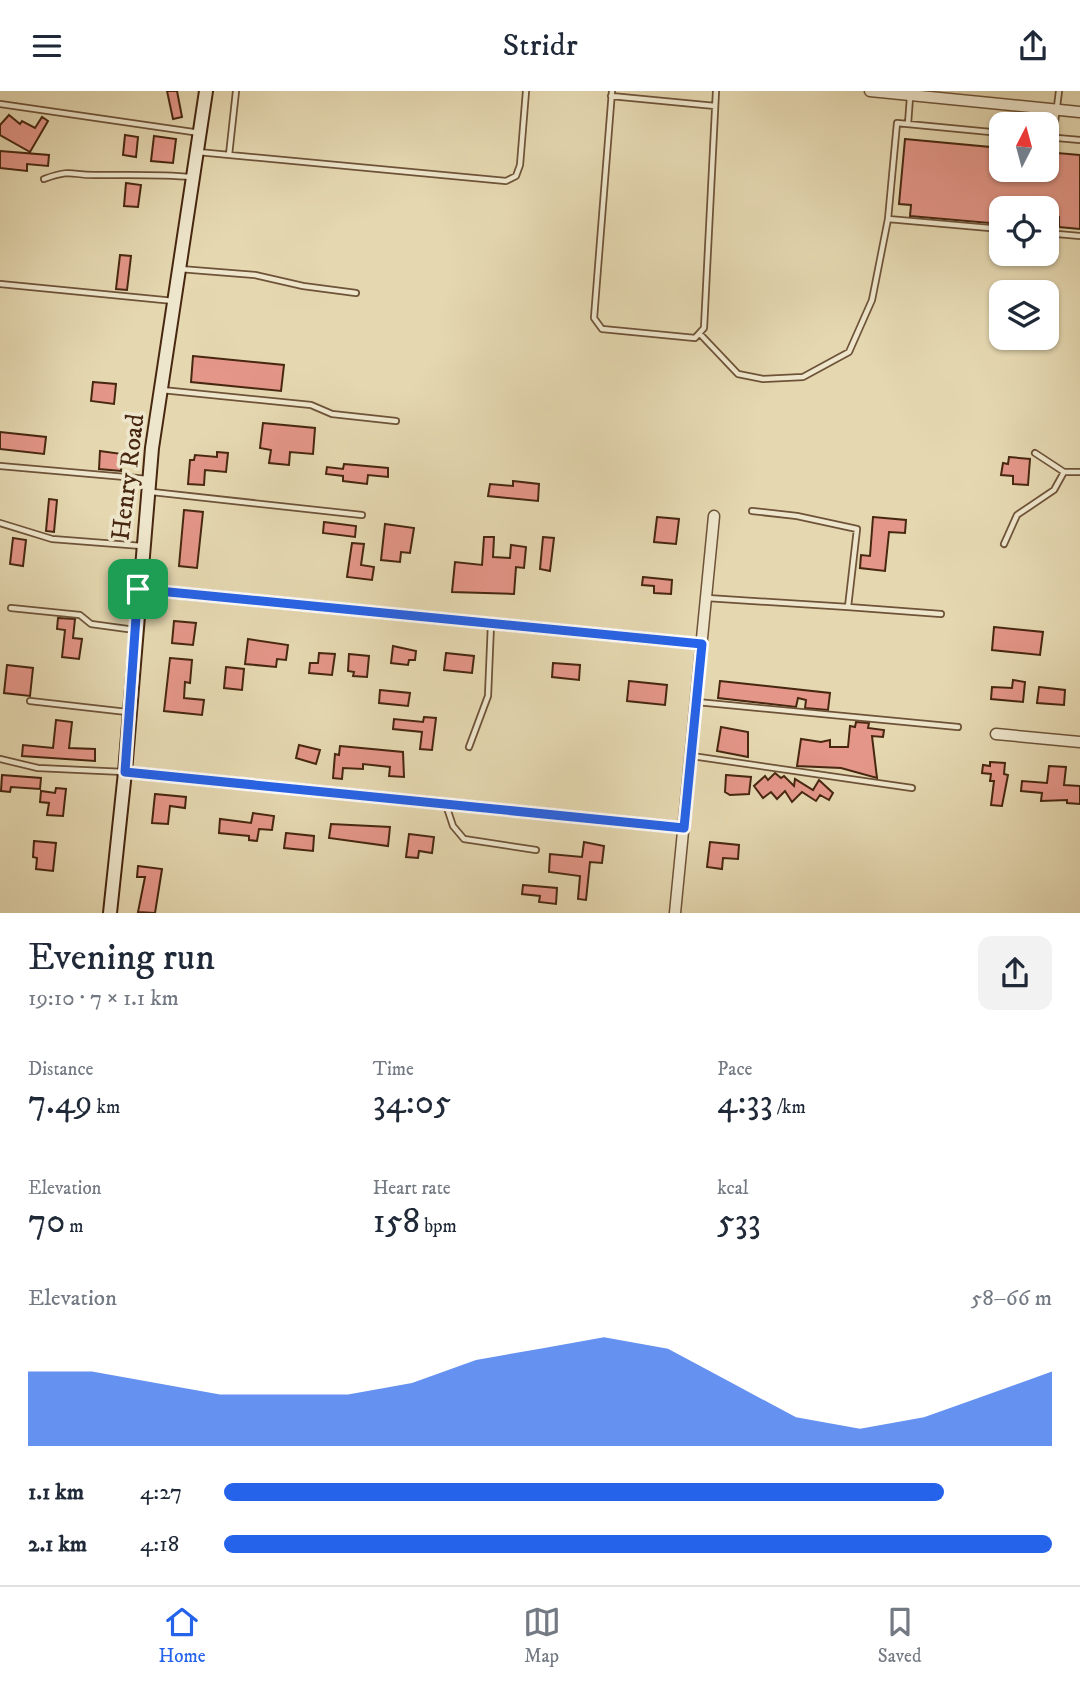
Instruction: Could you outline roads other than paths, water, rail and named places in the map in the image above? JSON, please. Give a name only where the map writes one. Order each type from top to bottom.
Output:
[{"type":"street","name":"Henry Road","points":[[110,913],[125,772],[148,485],[206,91]]},
{"type":"street","points":[[870,91],[1080,112]]},
{"type":"street","points":[[675,913],[714,516]]},
{"type":"street","points":[[138,589],[702,644]]},
{"type":"street","points":[[996,734],[1080,742]]},
{"type":"street","points":[[125,772],[684,828]]},
{"type":"lane","points":[[229,155],[236,91]]},
{"type":"lane","points":[[198,152],[506,181],[516,176],[520,165],[526,91]]},
{"type":"lane","points":[[715,106],[612,94],[594,319],[602,329],[695,338],[704,328],[716,91]]},
{"type":"lane","points":[[1056,112],[1059,91]]},
{"type":"lane","points":[[908,124],[910,93]]},
{"type":"lane","points":[[0,104],[200,133]]},
{"type":"lane","points":[[700,334],[738,374],[763,379],[803,377],[849,352],[872,300],[888,219],[897,123],[989,132]]},
{"type":"lane","points":[[1059,138],[1080,140]]},
{"type":"lane","points":[[44,179],[69,171],[94,175],[142,173],[194,178]]},
{"type":"lane","points":[[888,219],[989,228]]},
{"type":"lane","points":[[1059,234],[1080,236]]},
{"type":"lane","points":[[180,269],[255,275],[319,289],[356,293]]},
{"type":"lane","points":[[0,284],[175,301]]},
{"type":"lane","points":[[161,390],[311,405],[332,415],[396,421]]},
{"type":"lane","points":[[1035,453],[1064,472],[1080,472]]},
{"type":"lane","points":[[0,466],[362,515]]},
{"type":"lane","points":[[1004,544],[1017,515],[1054,490],[1064,472]]},
{"type":"lane","points":[[752,511],[797,516],[857,529],[848,607]]},
{"type":"lane","points":[[0,523],[52,539],[142,546]]},
{"type":"lane","points":[[706,598],[940,614]]},
{"type":"lane","points":[[11,608],[80,615],[91,624],[135,630]]},
{"type":"lane","points":[[469,747],[488,697],[492,624]]},
{"type":"lane","points":[[30,701],[129,712]]},
{"type":"lane","points":[[696,702],[958,727]]},
{"type":"lane","points":[[691,756],[912,787]]},
{"type":"lane","points":[[0,759],[38,768],[125,772]]},
{"type":"lane","points":[[446,804],[453,826],[464,839],[536,850]]}]
